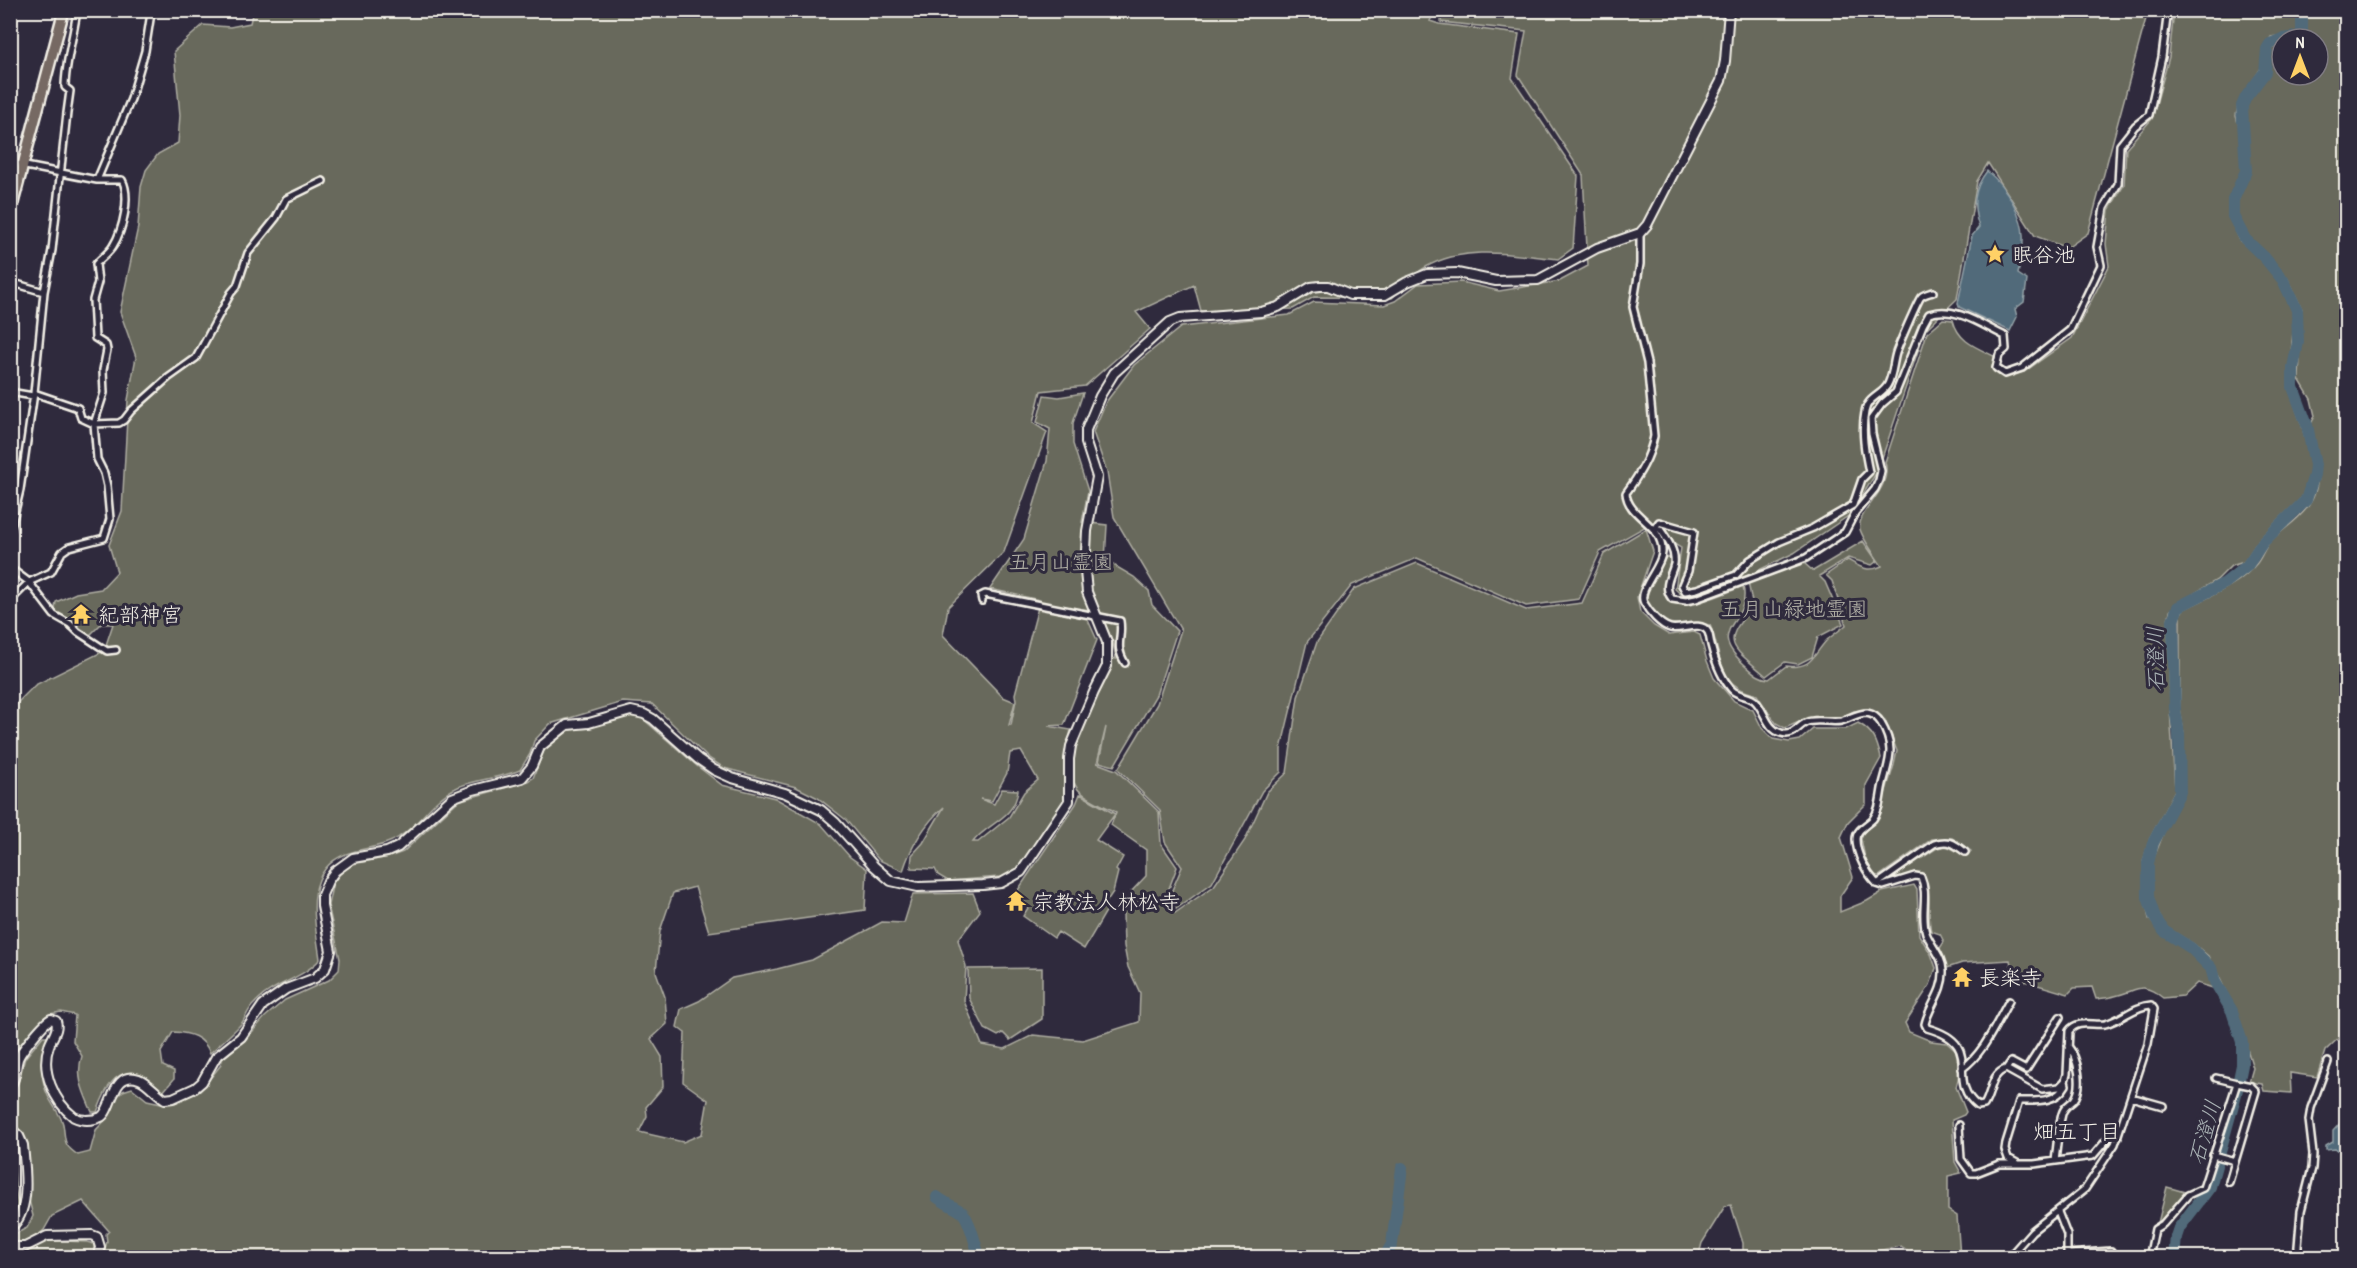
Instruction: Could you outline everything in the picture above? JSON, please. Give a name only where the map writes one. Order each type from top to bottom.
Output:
[{"type":"highway","points":[[10,214],[64,10]]},
{"type":"street","points":[[10,532],[20,490],[34,394],[44,291],[52,250],[67,113],[71,99],[70,91],[65,87],[65,76],[77,10]]},
{"type":"street","points":[[97,180],[131,99],[145,51],[151,13],[148,10]]},
{"type":"street","points":[[10,1086],[15,1080],[17,1061],[21,1052],[38,1035],[45,1022],[51,1019],[58,1024],[46,1056],[48,1079],[62,1103],[75,1117],[84,1120],[100,1118],[117,1086],[132,1078],[140,1079],[165,1098],[173,1098],[195,1088],[206,1076],[216,1057],[241,1037],[263,1005],[286,989],[315,978],[328,965],[332,951],[322,906],[322,895],[328,881],[345,862],[398,847],[453,798],[473,790],[522,778],[528,773],[540,747],[567,725],[589,723],[631,711],[653,719],[698,759],[714,770],[732,778],[773,788],[821,810],[891,881],[918,887],[983,885],[1011,879],[1021,872],[1069,801],[1071,746],[1107,666],[1107,642],[1087,592],[1085,571],[1087,531],[1097,477],[1086,443],[1086,430],[1095,406],[1114,373],[1170,322],[1180,318],[1261,312],[1278,307],[1311,287],[1328,286],[1350,295],[1385,295],[1427,274],[1457,273],[1496,281],[1538,280],[1597,248],[1640,233],[1647,225],[1721,81],[1729,10]]},
{"type":"street","points":[[1654,529],[1660,529],[1672,547],[1674,564],[1666,589],[1672,599],[1677,601],[1696,599],[1806,558],[1845,532],[1855,513],[1875,489],[1881,471],[1872,434],[1871,419],[1882,404],[1896,392],[1929,314],[1939,310],[1953,311],[2005,336],[2006,349],[1999,355],[1996,368],[2005,374],[2022,368],[2070,330],[2101,265],[2097,247],[2104,208],[2118,184],[2120,145],[2135,126],[2149,115],[2162,57],[2168,10]]},
{"type":"street","points":[[10,164],[97,180],[122,180],[126,188],[120,231],[114,245],[96,264],[98,282],[93,300],[95,338],[106,345],[107,350],[103,370],[104,393],[94,424],[97,459],[107,486],[110,519],[107,535],[104,538],[69,547],[62,552],[51,572],[29,582],[10,601]]},
{"type":"street","points":[[10,392],[34,394],[71,404],[78,408],[81,418],[94,424],[119,423],[124,420],[130,411],[168,378],[196,358],[237,286],[248,253],[276,218],[286,199],[322,181]]},
{"type":"street","points":[[1640,233],[1640,264],[1633,307],[1647,363],[1654,436],[1642,469],[1626,493],[1630,506],[1654,529],[1662,554],[1644,590],[1642,598],[1644,603],[1660,623],[1667,627],[1705,628],[1709,633],[1715,660],[1728,684],[1734,692],[1756,702],[1776,730],[1783,734],[1790,734],[1806,722],[1840,721],[1867,713],[1875,716],[1881,723],[1891,754],[1890,765],[1878,810],[1874,818],[1858,832],[1856,837],[1862,862],[1876,884],[1883,886],[1915,876],[1921,877],[1924,885],[1924,920],[1927,933],[1944,970],[1941,987],[1925,1024],[1927,1029],[1949,1036],[1963,1053],[1962,1081],[1967,1094],[1978,1106],[1984,1105],[1998,1073],[2006,1069],[2011,1062],[2026,1070],[2060,1017]]},
{"type":"street","points":[[10,282],[44,291]]},
{"type":"street","points":[[1654,529],[1659,522],[1694,532],[1688,572],[1682,585],[1685,591],[1736,575],[1750,560],[1779,542],[1813,528],[1853,505],[1862,479],[1869,472],[1864,444],[1865,410],[1875,395],[1885,390],[1890,381],[1898,348],[1916,304],[1922,295],[1934,292]]},
{"type":"street","points":[[10,568],[29,582],[54,615],[107,651],[116,650]]},
{"type":"street","points":[[982,601],[981,596],[985,594],[1120,621],[1119,652],[1125,663]]},
{"type":"street","points":[[1876,884],[1934,844],[1944,840],[1952,842],[1965,852]]},
{"type":"street","points":[[1962,1069],[1982,1050],[2009,1001]]},
{"type":"street","points":[[2008,1257],[2032,1231],[2085,1189],[2118,1137],[2148,1044],[2154,1009],[2151,1005],[2144,1006],[2115,1021],[2073,1026],[2069,1031],[2066,1085],[2057,1097],[2019,1101],[2005,1150],[2008,1158],[2019,1164]]},
{"type":"street","points":[[2055,1161],[2062,1114],[2065,1107],[2073,1100],[2079,1083],[2072,1051],[2068,1046]]},
{"type":"street","points":[[2297,1257],[2301,1211],[2312,1168],[2311,1108],[2328,1062]]},
{"type":"street","points":[[2006,1069],[2042,1089],[2059,1087],[2065,1081]]},
{"type":"street","points":[[2216,1078],[2252,1086],[2256,1091],[2229,1182]]},
{"type":"street","points":[[2149,1257],[2155,1229],[2163,1224],[2188,1195],[2203,1188],[2216,1156],[2237,1083]]},
{"type":"street","points":[[2131,1097],[2163,1106]]},
{"type":"street","points":[[1959,1125],[1961,1159],[1971,1173],[1999,1164],[2093,1156],[2110,1136],[2118,1137]]},
{"type":"street","points":[[10,1128],[19,1136],[23,1145],[24,1208],[20,1219],[10,1228]]},
{"type":"street","points":[[2216,1156],[2235,1161]]},
{"type":"street","points":[[2058,1212],[2067,1235],[2068,1256],[2110,1251]]},
{"type":"street","points":[[10,1247],[25,1247],[46,1236],[92,1235],[99,1241],[98,1257]]},
{"type":"green space","name":"五月山霊園","points":[[253,10],[1435,11],[1430,21],[1439,24],[1519,34],[1512,78],[1578,176],[1573,248],[1558,259],[1491,253],[1458,255],[1426,267],[1392,298],[1314,297],[1293,309],[1201,311],[1194,285],[1136,312],[1150,329],[1085,386],[1041,391],[1033,423],[1047,432],[1004,552],[948,607],[943,635],[1003,697],[1015,702],[1009,725],[1011,725],[1016,700],[1015,694],[1040,600],[990,589],[1024,539],[1047,461],[1050,429],[1037,422],[1044,395],[1059,397],[1083,393],[1073,423],[1073,444],[1088,491],[1082,522],[1107,525],[1105,560],[1134,577],[1149,591],[1152,605],[1177,631],[1156,695],[1114,766],[1099,762],[1106,727],[1097,763],[1116,770],[1159,812],[1161,844],[1177,867],[1165,899],[1175,913],[1214,886],[1245,840],[1267,792],[1287,773],[1298,697],[1317,642],[1354,589],[1417,563],[1526,610],[1582,603],[1604,554],[1646,529],[1653,551],[1637,597],[1640,612],[1654,626],[1669,635],[1694,632],[1700,635],[1714,678],[1734,701],[1753,710],[1762,728],[1773,739],[1789,742],[1800,740],[1813,729],[1846,729],[1858,723],[1868,730],[1876,742],[1881,758],[1866,785],[1866,804],[1848,822],[1841,837],[1853,877],[1840,896],[1840,912],[1882,892],[1914,885],[1917,890],[1919,935],[1931,954],[1936,968],[1930,985],[1905,1023],[1909,1032],[1931,1041],[1947,1043],[1958,1053],[1960,1072],[1956,1087],[1966,1112],[1952,1120],[1955,1162],[1961,1173],[1948,1176],[1948,1210],[1957,1216],[1960,1257],[1910,1257],[1908,1251],[1901,1246],[1849,1257],[1743,1257],[1743,1243],[1731,1205],[1725,1206],[1702,1243],[1698,1258],[1686,1255],[1683,1258],[1460,1258],[1457,1253],[1444,1258],[102,1258],[107,1242],[106,1234],[109,1231],[83,1201],[52,1216],[44,1230],[38,1235],[24,1242],[11,1242],[11,1236],[27,1228],[33,1216],[28,1196],[27,1158],[11,1125],[11,1094],[18,1083],[25,1058],[43,1036],[47,1036],[43,1081],[48,1096],[62,1121],[66,1142],[69,1148],[78,1155],[90,1152],[96,1130],[110,1115],[114,1100],[123,1091],[132,1088],[147,1100],[161,1103],[178,1101],[200,1091],[220,1066],[223,1058],[246,1039],[265,1017],[285,1000],[329,980],[339,970],[340,959],[328,905],[333,882],[343,871],[353,864],[403,852],[458,801],[533,778],[545,748],[570,730],[629,716],[642,718],[722,785],[775,798],[821,824],[850,857],[867,869],[865,910],[709,932],[695,887],[673,893],[660,931],[656,972],[665,997],[667,1024],[651,1039],[662,1057],[663,1087],[646,1107],[647,1116],[639,1132],[683,1142],[702,1134],[708,1100],[683,1082],[685,1033],[677,1027],[681,1009],[699,1001],[732,978],[812,960],[882,922],[904,923],[913,894],[973,893],[980,911],[958,940],[966,966],[964,1001],[982,1045],[1005,1049],[1033,1035],[1083,1040],[1139,1022],[1140,993],[1128,967],[1124,946],[1123,913],[1131,892],[1146,876],[1146,850],[1111,825],[1116,812],[1080,792],[1073,776],[1073,761],[1083,723],[1112,658],[1116,659],[1113,642],[1099,611],[1083,609],[1097,640],[1064,725],[1048,726],[1071,730],[1064,759],[1065,801],[1020,867],[1006,877],[948,881],[938,875],[935,869],[911,868],[912,855],[923,843],[944,807],[919,836],[903,871],[879,860],[846,820],[818,798],[796,787],[724,768],[707,757],[652,704],[623,702],[550,724],[534,741],[530,754],[520,770],[458,787],[441,797],[414,825],[393,841],[346,854],[332,862],[323,872],[317,885],[315,899],[314,914],[320,959],[305,972],[261,997],[250,1008],[241,1024],[210,1053],[204,1043],[195,1036],[173,1032],[161,1052],[163,1066],[174,1071],[174,1079],[162,1093],[139,1075],[123,1074],[111,1083],[97,1112],[92,1112],[80,1078],[82,1056],[73,1041],[75,1015],[61,1012],[50,1014],[12,1059],[11,1079],[11,709],[35,685],[104,651],[113,624],[101,624],[86,639],[68,629],[54,615],[56,602],[76,593],[101,589],[117,572],[109,545],[122,511],[128,400],[136,357],[120,312],[138,227],[141,187],[146,170],[158,154],[178,143],[180,115],[174,51],[203,25],[230,27],[250,23]],"holes":[[[1021,751],[1038,780],[1024,792],[1009,817],[978,842],[973,842],[1006,814],[1016,800],[1018,790],[1002,789],[994,804],[980,799],[992,801],[1007,773],[1010,753]]]},
{"type":"green space","points":[[1442,11],[2148,11],[2088,233],[2067,248],[2035,236],[1988,163],[1977,181],[1957,299],[1925,330],[1878,470],[1851,514],[1794,553],[1722,588],[1685,598],[1675,589],[1681,548],[1646,526],[1600,552],[1579,599],[1526,606],[1417,558],[1352,585],[1307,642],[1281,749],[1281,772],[1262,791],[1212,883],[1176,909],[1169,897],[1182,867],[1165,842],[1160,810],[1118,769],[1157,704],[1181,630],[1114,517],[1107,472],[1093,432],[1106,402],[1134,365],[1181,327],[1289,315],[1314,302],[1384,305],[1395,301],[1418,284],[1461,282],[1499,291],[1560,281],[1588,266],[1583,175],[1518,75],[1526,31],[1441,22]]},
{"type":"green space","points":[[2174,11],[2298,11],[2298,27],[2270,27],[2270,38],[2264,47],[2261,68],[2238,104],[2236,116],[2241,134],[2242,169],[2230,197],[2229,216],[2240,241],[2261,259],[2280,282],[2291,301],[2294,320],[2288,386],[2302,426],[2311,465],[2302,497],[2259,539],[2244,562],[2231,566],[2217,580],[2176,604],[2170,611],[2168,619],[2175,790],[2149,840],[2143,862],[2144,897],[2149,919],[2161,933],[2188,950],[2207,968],[2213,988],[2197,983],[2183,996],[2163,998],[2149,989],[2139,988],[2113,997],[2096,999],[2092,987],[2074,988],[2068,994],[2014,978],[2010,960],[1962,963],[1947,968],[1940,948],[1944,942],[1940,934],[1931,931],[1928,891],[1924,878],[1920,873],[1894,878],[1894,876],[1937,848],[1947,846],[1966,856],[1971,851],[1952,838],[1932,839],[1879,876],[1873,875],[1865,858],[1861,839],[1863,833],[1877,820],[1897,751],[1885,720],[1875,713],[1854,711],[1840,718],[1806,719],[1785,728],[1776,723],[1757,695],[1743,690],[1727,677],[1710,625],[1664,622],[1652,610],[1646,598],[1647,591],[1666,557],[1671,558],[1664,590],[1670,601],[1689,604],[1714,598],[1743,586],[1744,599],[1728,634],[1728,642],[1733,652],[1751,670],[1769,679],[1786,666],[1807,663],[1827,640],[1846,625],[1832,581],[1826,575],[1848,560],[1868,569],[1882,566],[1863,537],[1860,522],[1884,482],[1885,462],[1927,333],[1943,319],[1953,320],[1963,338],[1994,356],[1994,370],[2004,377],[2024,372],[2072,338],[2109,266],[2106,244],[2109,210],[2124,185],[2126,148],[2152,119],[2169,57]]},
{"type":"green space","points":[[2306,11],[2346,11],[2346,1031],[2325,1051],[2317,1077],[2290,1073],[2291,1093],[2264,1091],[2262,1084],[2249,1082],[2253,1068],[2236,1013],[2208,956],[2194,944],[2166,927],[2157,911],[2153,897],[2152,863],[2184,792],[2184,734],[2180,708],[2180,615],[2183,610],[2223,590],[2250,571],[2259,561],[2269,543],[2306,509],[2312,500],[2318,479],[2311,424],[2315,416],[2311,399],[2299,379],[2302,309],[2288,279],[2249,238],[2237,216],[2238,201],[2249,171],[2245,109],[2250,98],[2269,73],[2270,65],[2270,87],[2330,87],[2330,27],[2306,27]]},
{"type":"green space","name":"五月山緑地霊園","points":[[1863,541],[1877,561],[1872,565],[1848,558],[1819,576],[1825,582],[1843,624],[1818,637],[1812,657],[1798,664],[1785,662],[1766,676],[1738,651],[1733,638],[1742,620],[1753,607],[1748,582],[1804,563],[1813,571]]},
{"type":"green space","points":[[1080,794],[1115,814],[1096,840],[1123,857],[1116,870],[1118,872],[1113,892],[1104,905],[1108,908],[1084,949],[1058,932],[1054,938],[1023,916],[1028,908],[1018,890],[1076,804]]},
{"type":"green space","points":[[1042,968],[1042,1019],[1010,1040],[1003,1033],[998,1036],[985,1029],[969,998],[968,969]]},
{"type":"green space","points":[[11,1142],[19,1209],[17,1219],[11,1224]]},
{"type":"green space","points":[[2167,1187],[2188,1193],[2161,1224],[2158,1223]]},
{"type":"green space","points":[[44,1240],[94,1244],[94,1257],[11,1258],[11,1252],[31,1250]]},
{"type":"water","points":[[1987,171],[2001,185],[2013,203],[2023,232],[2018,274],[2027,280],[2024,302],[2015,309],[2017,317],[2010,331],[1959,307],[1958,303],[1972,236],[1979,227],[1975,212],[1976,191]]},
{"type":"water","points":[[2346,1117],[2346,1154],[2335,1149],[2326,1150],[2326,1146],[2333,1142],[2333,1131]]},
{"type":"waterway","name":"石澄川","points":[[2302,10],[2302,27]]},
{"type":"waterway","name":"石澄川","points":[[2174,1258],[2179,1228],[2210,1187],[2236,1094],[2242,1065],[2242,1042],[2232,1011],[2215,982],[2211,968],[2191,948],[2164,931],[2155,918],[2148,897],[2148,863],[2153,843],[2180,792],[2173,620],[2178,607],[2225,583],[2247,566],[2263,542],[2306,500],[2315,465],[2307,425],[2293,387],[2293,368],[2298,342],[2297,310],[2283,280],[2245,239],[2233,216],[2233,200],[2246,171],[2242,106],[2265,72],[2267,49],[2270,44]]},
{"type":"waterway","points":[[1384,1258],[1392,1244],[1402,1168]]},
{"type":"waterway","points":[[937,1197],[965,1215],[979,1258]]},
{"type":"place","name":"眠谷池","points":[[1995,254]]},
{"type":"place","name":"紀部神宮","points":[[81,614]]},
{"type":"place","name":"宗教法人林松寺","points":[[1016,901]]},
{"type":"place","name":"長楽寺","points":[[1962,977]]},
{"type":"district","name":"畑五丁目","points":[[2077,1131]]}]
